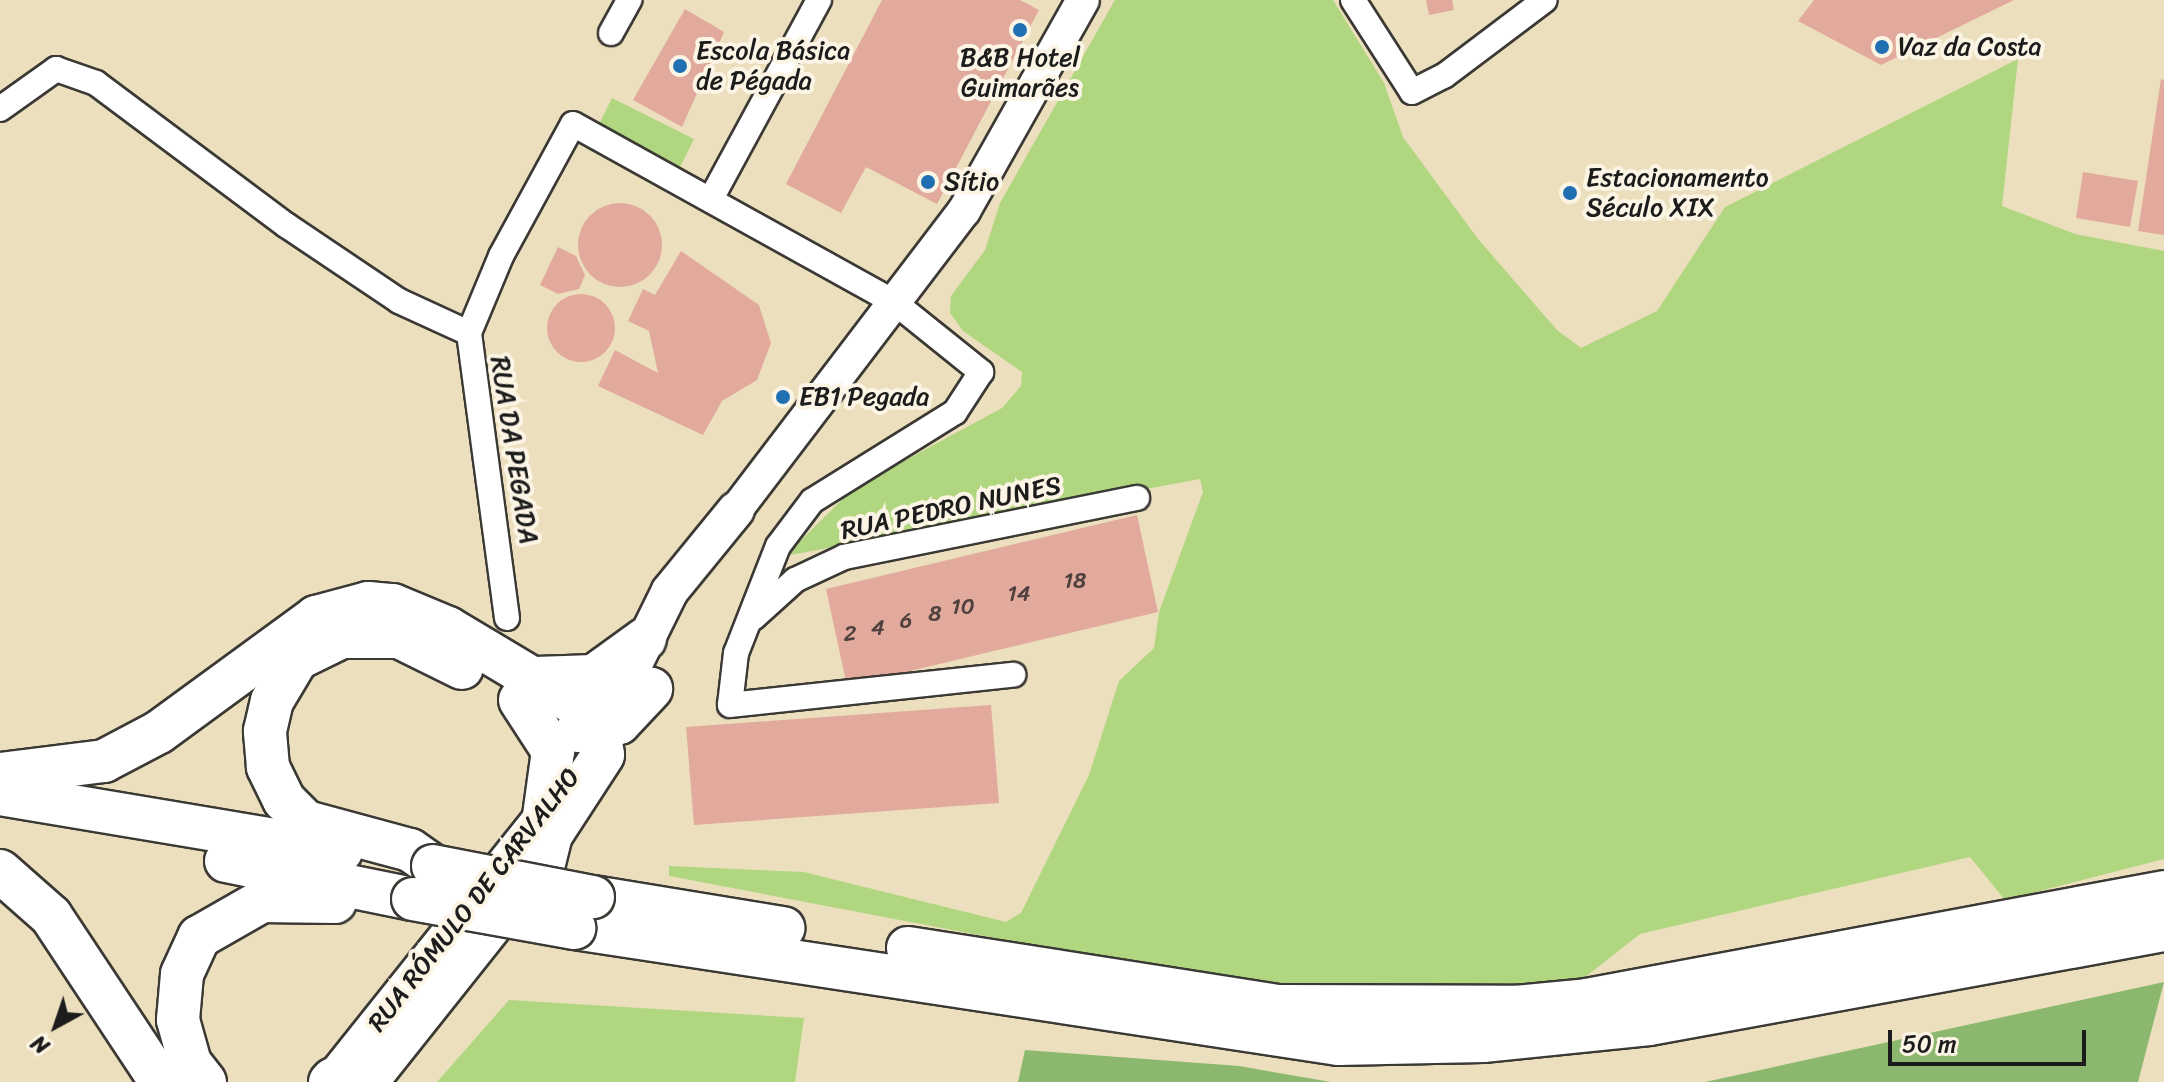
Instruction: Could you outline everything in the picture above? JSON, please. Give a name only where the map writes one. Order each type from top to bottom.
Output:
[{"type":"highway","points":[[0,774],[77,770],[134,748],[291,631],[342,608],[368,603],[418,612],[528,689],[553,751],[544,816]]},
{"type":"highway","points":[[423,883],[410,850],[306,822],[284,800],[268,767],[265,731],[283,678],[315,647],[373,633],[429,649],[528,689],[589,708],[602,729],[603,755],[551,835],[544,863]]},
{"type":"highway","points":[[528,689],[594,676],[645,639]]},
{"type":"highway","points":[[602,729],[633,713],[651,689]]},
{"type":"highway","points":[[0,794],[423,883],[1338,1044],[1483,1041],[1649,1024],[2164,930]]},
{"type":"highway","points":[[0,821],[423,883]]},
{"type":"highway","points":[[0,871],[51,916],[161,1082]]},
{"type":"highway","points":[[205,1082],[181,1041],[179,996],[189,953],[213,922],[262,901],[319,900],[391,911],[423,883]]},
{"type":"highway","points":[[584,912],[1204,996],[1394,1011],[1587,1000],[2164,892]]},
{"type":"main road","name":"RUA RÓMULO DE CARVALHO","points":[[341,1081],[544,816],[602,729],[645,639],[687,566],[736,510]]},
{"type":"main road","name":"RUA RÓMULO DE CARVALHO","points":[[341,1081],[544,863],[610,773],[651,689],[685,602],[736,510]]},
{"type":"street","points":[[611,33],[629,0]]},
{"type":"street","points":[[819,0],[712,197],[894,302],[981,372],[974,393],[955,412],[812,501],[778,546],[749,622],[730,705],[1013,675]]},
{"type":"street","name":"RUA RÓMULO DE CARVALHO","points":[[736,510],[964,211],[1083,0]]},
{"type":"street","points":[[1353,0],[1412,92],[1444,76],[1545,0]]},
{"type":"street","points":[[0,109],[56,69],[96,83],[286,225],[399,301],[469,333]]},
{"type":"street","name":"RUA DA PEGADA","points":[[507,618],[469,333],[501,256],[573,124],[712,197]]},
{"type":"street","name":"RUA PEDRO NUNES","points":[[749,622],[795,580],[844,557],[1137,498]]},
{"type":"green space","points":[[1115,0],[1333,0],[1384,83],[1403,137],[1478,239],[1557,330],[1581,348],[1657,311],[1725,207],[2018,59],[2002,206],[2075,234],[2164,251],[2164,859],[2005,900],[1970,857],[1640,934],[1570,989],[1313,987],[1168,971],[669,876],[669,866],[804,872],[1006,922],[1021,913],[1089,775],[1119,681],[1154,648],[1159,612],[1203,492],[1200,479],[785,556],[854,488],[1002,408],[1021,386],[1022,372],[963,331],[950,313],[951,296],[985,250],[1000,203]]},
{"type":"green space","points":[[612,98],[694,139],[669,190],[587,149]]},
{"type":"green space","points":[[2164,982],[2138,1082],[1705,1082]]},
{"type":"green space","points":[[509,1000],[804,1018],[795,1082],[437,1082]]},
{"type":"green space","points":[[1025,1050],[1239,1066],[1331,1082],[1018,1082]]},
{"type":"building","points":[[882,0],[1020,0],[1039,10],[937,204],[866,167],[841,213],[786,184]]},
{"type":"building","points":[[1426,0],[1452,0],[1454,10],[1429,15]]},
{"type":"building","name":"Vaz da Costa","points":[[1814,0],[2014,0],[1881,65],[1798,21]]},
{"type":"building","points":[[685,9],[724,32],[682,127],[633,100]]},
{"type":"building","points":[[2161,79],[2164,80],[2164,235],[2138,231]]},
{"type":"building","points":[[2083,172],[2138,181],[2130,227],[2076,218]]},
{"type":"building","points":[[620,203],[643,210],[655,222],[662,245],[655,268],[643,280],[620,287],[597,280],[585,268],[578,245],[585,222],[597,210]]},
{"type":"building","points":[[558,247],[576,256],[585,275],[579,289],[558,294],[540,285]]},
{"type":"building","points":[[681,251],[759,305],[771,343],[757,380],[722,401],[703,435],[598,386],[615,350],[658,373],[649,331],[628,321],[643,289],[655,295]]},
{"type":"building","points":[[581,294],[605,304],[615,328],[605,352],[581,362],[557,352],[547,328],[557,304]]},
{"type":"building","points":[[1137,515],[1158,612],[847,686],[826,589]]},
{"type":"building","points":[[991,705],[999,803],[694,825],[686,727]]},
{"type":"place","name":"B&B Hotel Guimarães","points":[[1020,30]]},
{"type":"place","name":"Vaz da Costa","points":[[1882,47]]},
{"type":"place","name":"Escola Básica de Pégada","points":[[680,66]]},
{"type":"place","name":"Sítio","points":[[928,182]]},
{"type":"place","name":"Estacionamento Século XIX","points":[[1570,193]]},
{"type":"place","name":"EB1 Pegada","points":[[783,397]]}]
